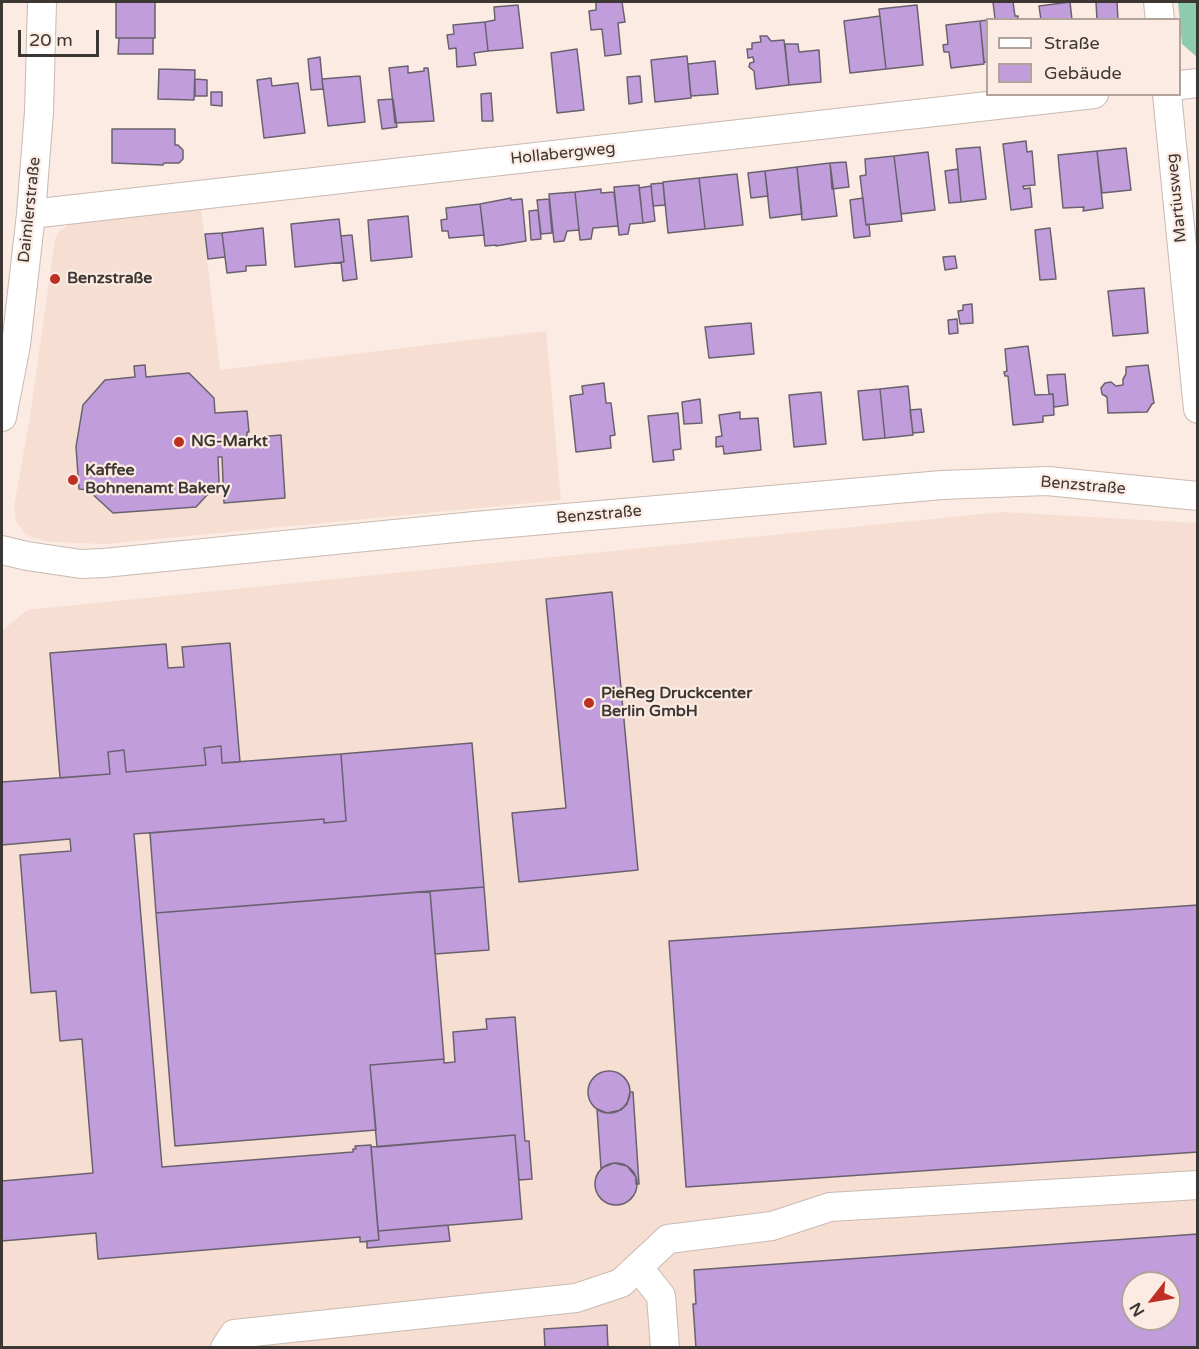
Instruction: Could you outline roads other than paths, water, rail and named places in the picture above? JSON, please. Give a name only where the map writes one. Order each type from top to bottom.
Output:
[{"type":"street","name":"Daimlerstraße","points":[[2,417],[6,373],[16,345],[31,214],[39,112],[42,2]]},
{"type":"street","points":[[1158,2],[1160,18]]},
{"type":"street","points":[[1181,85],[1197,83]]},
{"type":"street","name":"Hollabergweg","points":[[31,214],[1076,96]]},
{"type":"street","name":"Martiusweg","points":[[1167,96],[1197,410]]},
{"type":"street","name":"Benzstraße","points":[[2,550],[81,564],[104,563],[492,525],[942,485],[1047,481],[1197,490]]},
{"type":"street","points":[[225,1347],[234,1334],[576,1298],[621,1283],[668,1239],[772,1226],[830,1207],[1197,1185]]},
{"type":"street","points":[[638,1267],[661,1296],[665,1347]]},
{"type":"place","name":"Benzstraße","points":[[55,279]]},
{"type":"place","name":"NG-Markt","points":[[179,442]]},
{"type":"place","name":"Kaffee Bohnenamt Bakery","points":[[73,480]]},
{"type":"place","name":"PieReg Druckcenter Berlin GmbH","points":[[589,703]]}]
